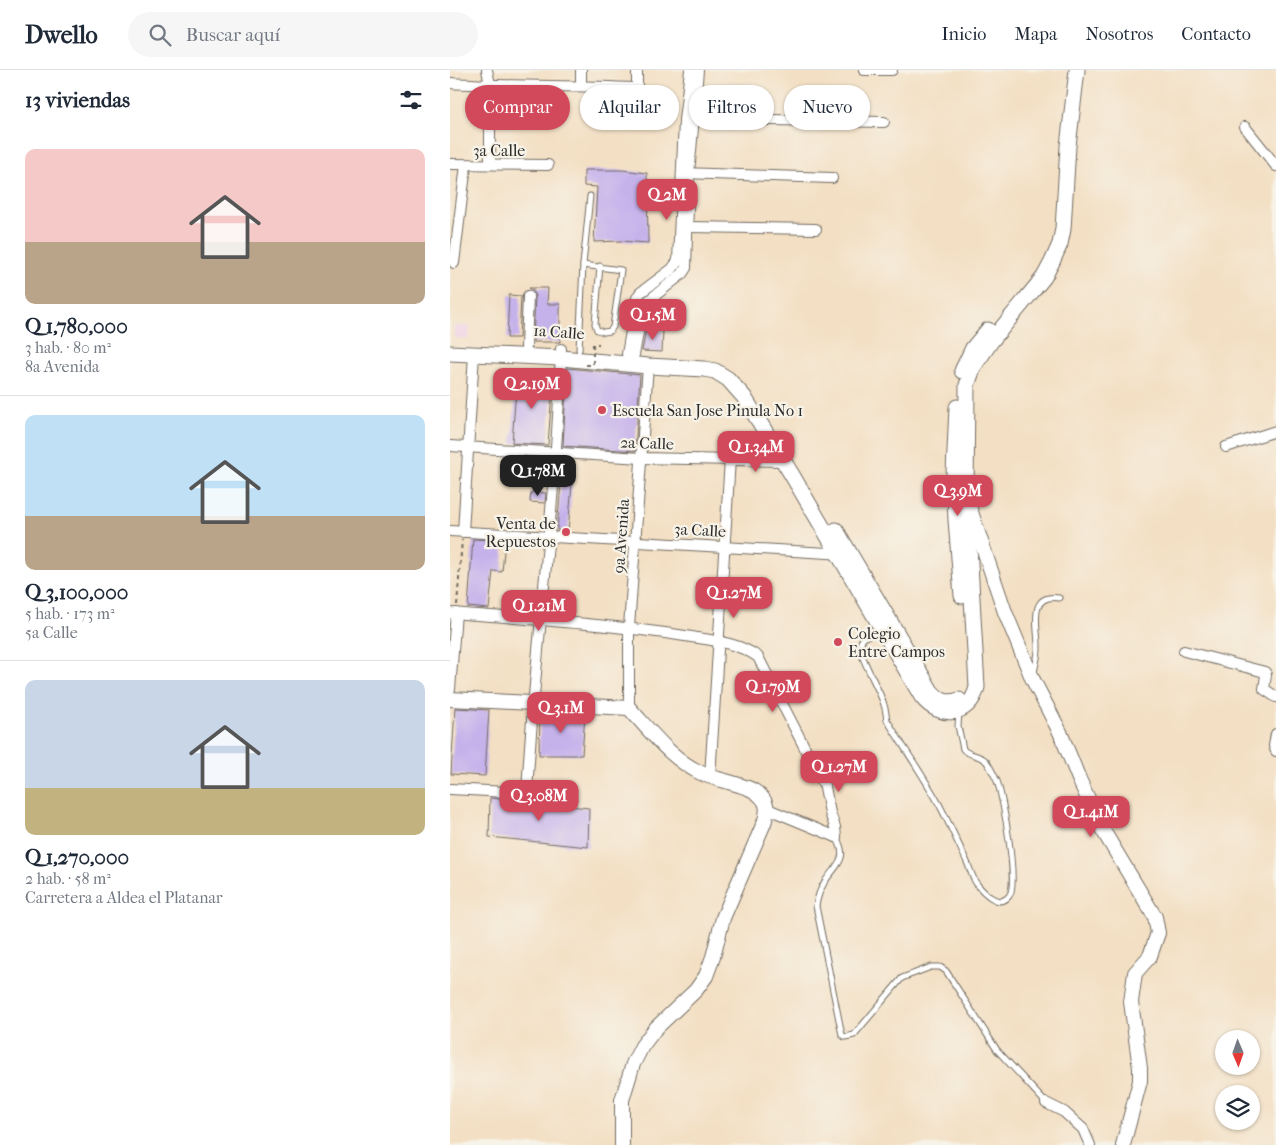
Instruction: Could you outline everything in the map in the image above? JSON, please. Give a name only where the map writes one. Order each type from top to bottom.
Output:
[{"type":"main road","points":[[695,364],[715,371],[733,383],[746,401],[931,691],[940,700],[946,702],[955,702],[962,698],[969,684],[954,473],[959,383],[973,348],[1032,278],[1049,250],[1055,229],[1062,106],[1068,70]]},
{"type":"main road","points":[[695,364],[712,361],[723,365],[736,373],[744,382],[844,554],[886,636],[922,697],[929,705],[943,712],[959,710],[971,700],[977,687],[966,493],[967,385],[971,372],[992,340],[1044,277],[1061,240],[1068,146],[1077,70]]},
{"type":"main road","name":"1a Calle","points":[[450,342],[648,366],[695,364]]},
{"type":"main road","name":"1a Calle","points":[[561,354],[599,348],[630,355],[695,364]]},
{"type":"main road","name":"1a Calle","points":[[450,353],[526,352]]},
{"type":"street","points":[[450,83],[490,85],[487,70]]},
{"type":"street","points":[[581,70],[581,85]]},
{"type":"street","points":[[636,85],[637,70]]},
{"type":"street","points":[[690,70],[690,85]]},
{"type":"street","points":[[695,85],[698,70]]},
{"type":"street","points":[[864,70],[892,70]]},
{"type":"street","points":[[630,355],[637,298],[678,262],[689,120]]},
{"type":"street","points":[[774,121],[884,122]]},
{"type":"street","points":[[1245,126],[1276,166]]},
{"type":"street","points":[[490,130],[490,164]]},
{"type":"street","name":"3a Calle","points":[[450,164],[548,165]]},
{"type":"street","points":[[454,264],[466,165]]},
{"type":"street","points":[[685,173],[832,178]]},
{"type":"street","points":[[630,355],[643,305],[682,274],[686,268],[685,173]]},
{"type":"street","points":[[687,227],[816,229]]},
{"type":"street","points":[[526,352],[528,296]]},
{"type":"street","points":[[463,532],[474,354]]},
{"type":"street","points":[[450,789],[527,792],[533,704],[556,453],[561,354]]},
{"type":"street","name":"9a Avenida","points":[[629,708],[630,627],[648,366]]},
{"type":"street","points":[[1226,447],[1276,431]]},
{"type":"street","name":"2a Calle","points":[[450,446],[641,458],[783,461]]},
{"type":"street","points":[[710,777],[720,642],[730,459]]},
{"type":"street","points":[[966,493],[1007,619],[1033,680],[1060,732],[1079,779],[1102,827],[1155,918],[1158,933],[1150,956],[1135,974],[1131,1002],[1140,1081],[1123,1145]]},
{"type":"street","name":"3a Calle","points":[[450,531],[844,554]]},
{"type":"street","points":[[450,689],[453,613],[630,627],[720,642],[750,651],[758,657],[825,787],[836,837],[768,809]]},
{"type":"street","points":[[1184,651],[1265,672],[1264,689],[1276,697]]},
{"type":"street","points":[[450,698],[629,708],[669,752],[693,769],[710,777],[753,791],[766,803],[768,809],[764,823],[723,918],[706,976],[696,990],[655,1029],[642,1046],[633,1064],[622,1100],[622,1145]]},
{"type":"street","points":[[1276,734],[1274,746],[1276,750]]},
{"type":"street","points":[[1046,1103],[1064,1112],[1083,1129],[1090,1145]]},
{"type":"lane","points":[[579,350],[583,265],[590,196]]},
{"type":"lane","points":[[583,265],[600,266],[621,270],[614,326],[610,331],[604,332],[597,330],[595,324],[600,266]]},
{"type":"lane","points":[[1033,680],[1038,648],[1038,607],[1042,601],[1048,598],[1059,598]]},
{"type":"lane","points":[[886,636],[875,633],[867,635],[862,640],[860,650],[884,704],[887,720],[938,804],[977,883],[996,901],[1002,901],[1007,899],[1012,892],[1005,811],[996,780],[986,761],[965,752],[963,749],[958,726],[959,710]]},
{"type":"lane","points":[[836,837],[842,846],[842,857],[824,884],[816,906],[842,1035],[845,1037],[854,1036],[902,978],[932,967],[940,967],[946,970],[997,1050],[1046,1103]]},
{"type":"path","points":[[586,365],[593,365],[593,344],[599,348]]},
{"type":"path","points":[[453,613],[463,532]]},
{"type":"shaded area","points":[[454,326],[470,326],[469,339],[454,338]]},
{"type":"building","points":[[584,170],[622,170],[647,173],[648,243],[594,242],[597,187],[584,186]]},
{"type":"building","points":[[529,288],[548,288],[547,304],[560,304],[560,342],[533,342],[535,296],[534,292]]},
{"type":"building","points":[[509,295],[521,296],[519,338],[507,338]]},
{"type":"building","points":[[646,330],[663,331],[662,352],[642,351]]},
{"type":"building","name":"Escuela San Jose Pinula No 1","points":[[567,368],[640,375],[635,451],[563,446]]},
{"type":"building","points":[[517,375],[553,378],[548,445],[512,443]]},
{"type":"building","points":[[563,460],[574,461],[568,531],[557,530]]},
{"type":"building","points":[[531,492],[546,493],[545,503],[530,502]]},
{"type":"building","points":[[473,539],[505,541],[502,572],[493,571],[489,609],[468,607]]},
{"type":"building","points":[[455,708],[489,710],[485,776],[451,774]]},
{"type":"building","points":[[540,712],[585,715],[582,755],[539,755]]},
{"type":"building","points":[[490,798],[589,808],[588,847],[489,837]]},
{"type":"place","name":"Escuela San Jose Pinula No 1","points":[[602,410]]},
{"type":"place","name":"Venta de Repuestos","points":[[566,532]]},
{"type":"place","name":"Colegio Entre Campos","points":[[838,642]]}]
